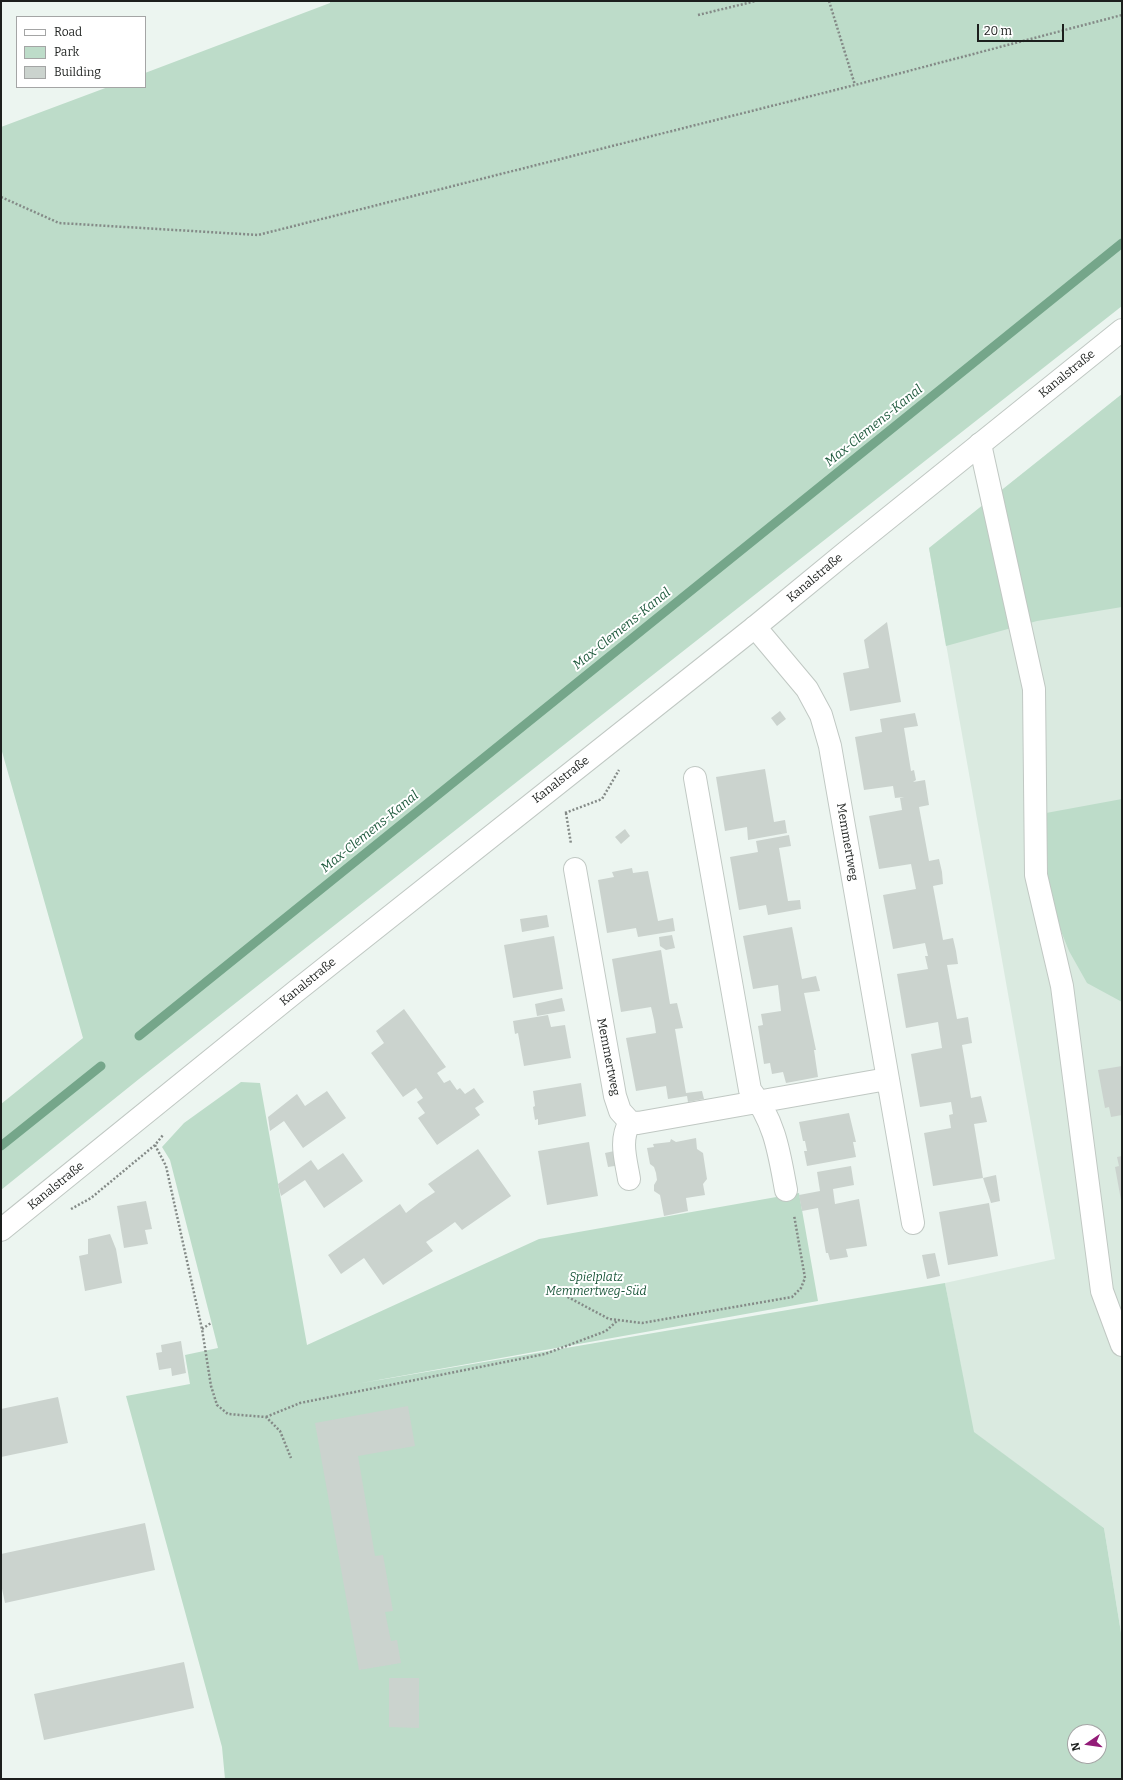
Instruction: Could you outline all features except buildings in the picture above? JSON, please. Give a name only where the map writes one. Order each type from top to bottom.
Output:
[{"type":"street","name":"Kanalstraße","points":[[1,1230],[295,992],[755,628],[1122,330]]},
{"type":"street","points":[[980,444],[1034,689],[1036,875],[1062,986],[1102,1290],[1122,1345]]},
{"type":"street","name":"Memmertweg","points":[[755,628],[807,689],[821,715],[830,746],[913,1223]]},
{"type":"street","points":[[695,778],[750,1090],[760,1102],[775,1134],[786,1190]]},
{"type":"street","name":"Memmertweg","points":[[575,869],[615,1096],[620,1111],[630,1122]]},
{"type":"street","points":[[629,1179],[623,1142],[624,1132],[630,1122],[638,1123],[887,1079]]},
{"type":"path","points":[[698,15],[756,1]]},
{"type":"path","points":[[829,1],[855,85]]},
{"type":"path","points":[[1,197],[59,223],[258,235],[855,85],[1122,15]]},
{"type":"path","points":[[566,813],[575,869]]},
{"type":"path","points":[[155,1145],[166,1166],[202,1329],[211,1386],[217,1405],[228,1414],[266,1417],[300,1403],[545,1354],[606,1331],[618,1320]]},
{"type":"path","points":[[564,1295],[610,1319],[642,1323],[792,1297],[801,1288],[805,1278],[792,1203],[786,1190]]},
{"type":"path","points":[[202,1329],[211,1323]]},
{"type":"path","points":[[266,1417],[280,1431],[291,1458]]},
{"type":"shaded area","points":[[1122,394],[1122,1639],[1104,1528],[973,1432],[945,1283],[1055,1259],[929,548]]},
{"type":"green space","points":[[330,1],[1122,1],[1122,306],[139,1079],[1,1190],[1,1104],[83,1038],[1,748],[1,127],[105,88],[146,88],[146,73],[330,3]]},
{"type":"green space","points":[[1122,394],[1122,607],[1037,621],[946,646],[929,548]]},
{"type":"green space","points":[[1122,799],[1122,1002],[1087,983],[1069,951],[1055,916],[1048,888],[1046,813]]},
{"type":"green space","name":"Spielplatz Memmertweg-Süd","points":[[241,1082],[260,1083],[307,1345],[539,1239],[799,1193],[818,1301],[356,1384],[945,1283],[974,1432],[1104,1528],[1122,1639],[1122,1779],[225,1779],[222,1747],[126,1396],[190,1384],[185,1355],[218,1348],[170,1160],[162,1147],[184,1123]]},
{"type":"waterway","name":"Max-Clemens-Kanal","points":[[139,1036],[1122,243]]},
{"type":"waterway","name":"Max-Clemens-Kanal","points":[[1,1146],[101,1066]]}]
